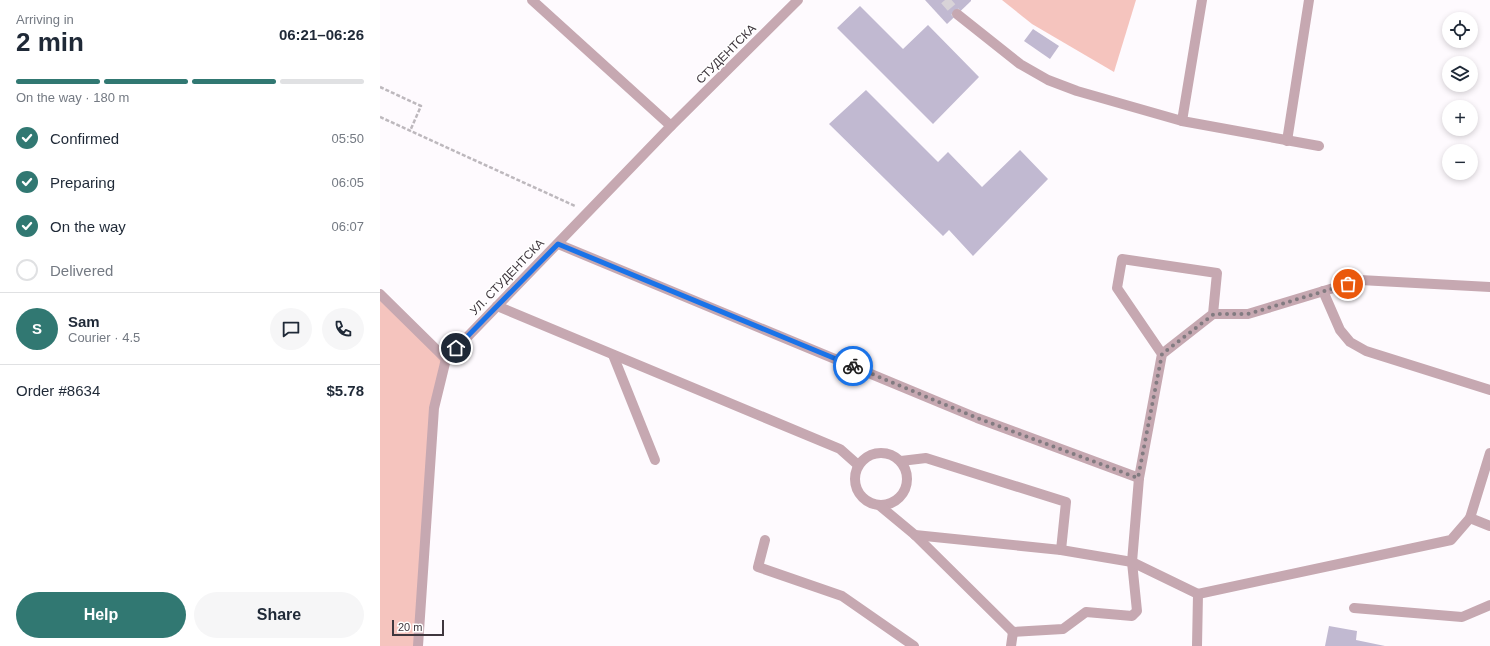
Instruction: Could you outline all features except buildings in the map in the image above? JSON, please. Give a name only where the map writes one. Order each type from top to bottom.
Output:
[{"type":"street","points":[[532,0],[671,126]]},
{"type":"street","name":"СТУДЕНТСКА","points":[[671,126],[798,0]]},
{"type":"street","points":[[1182,121],[1202,0]]},
{"type":"street","points":[[1287,141],[1309,0]]},
{"type":"street","points":[[957,14],[1020,64],[1048,80],[1110,102],[1182,121],[1319,146]]},
{"type":"street","name":"УЛ. СТУДЕНТСКА","points":[[446,359],[671,126]]},
{"type":"street","points":[[558,244],[977,418],[1138,478]]},
{"type":"street","points":[[1162,354],[1117,288],[1122,259],[1217,273],[1214,314]]},
{"type":"street","points":[[880,506],[915,535],[1013,632],[1063,629],[1086,612],[1132,616],[1137,611],[1132,562],[1138,478],[1162,354],[1214,314],[1248,314],[1360,280],[1490,287]]},
{"type":"street","points":[[1323,292],[1340,330],[1350,342],[1366,352],[1490,390]]},
{"type":"street","points":[[380,294],[446,359],[434,408],[418,646]]},
{"type":"street","points":[[497,306],[840,449],[858,465]]},
{"type":"street","points":[[613,355],[655,460]]},
{"type":"street","points":[[882,452],[901,461],[907,473],[908,482],[903,494],[894,503],[880,506],[871,504],[864,500],[854,484],[858,465],[865,458],[882,452]]},
{"type":"street","points":[[915,535],[1061,550],[1132,562],[1198,594],[1451,540],[1470,518],[1490,453]]},
{"type":"street","points":[[901,461],[926,458],[1066,502],[1061,550]]},
{"type":"street","points":[[1470,518],[1490,526]]},
{"type":"street","points":[[765,540],[758,567],[842,596],[914,646]]},
{"type":"street","points":[[1197,646],[1198,594]]},
{"type":"street","points":[[1354,608],[1462,617],[1490,606]]},
{"type":"street","points":[[1011,646],[1013,632]]},
{"type":"path","points":[[380,88],[421,106],[410,131]]},
{"type":"path","points":[[380,118],[589,212]]},
{"type":"shaded area","points":[[1002,0],[1136,0],[1114,72],[1032,24]]},
{"type":"shaded area","points":[[380,294],[446,359],[439,381],[419,646],[380,646]]},
{"type":"tunnel","points":[[945,0],[957,14]]},
{"type":"way so far","points":[[853,366],[977,418],[1138,478],[1162,354],[1214,314],[1248,314],[1348,284]]},
{"type":"route","points":[[456,348],[558,244],[853,366]]}]
